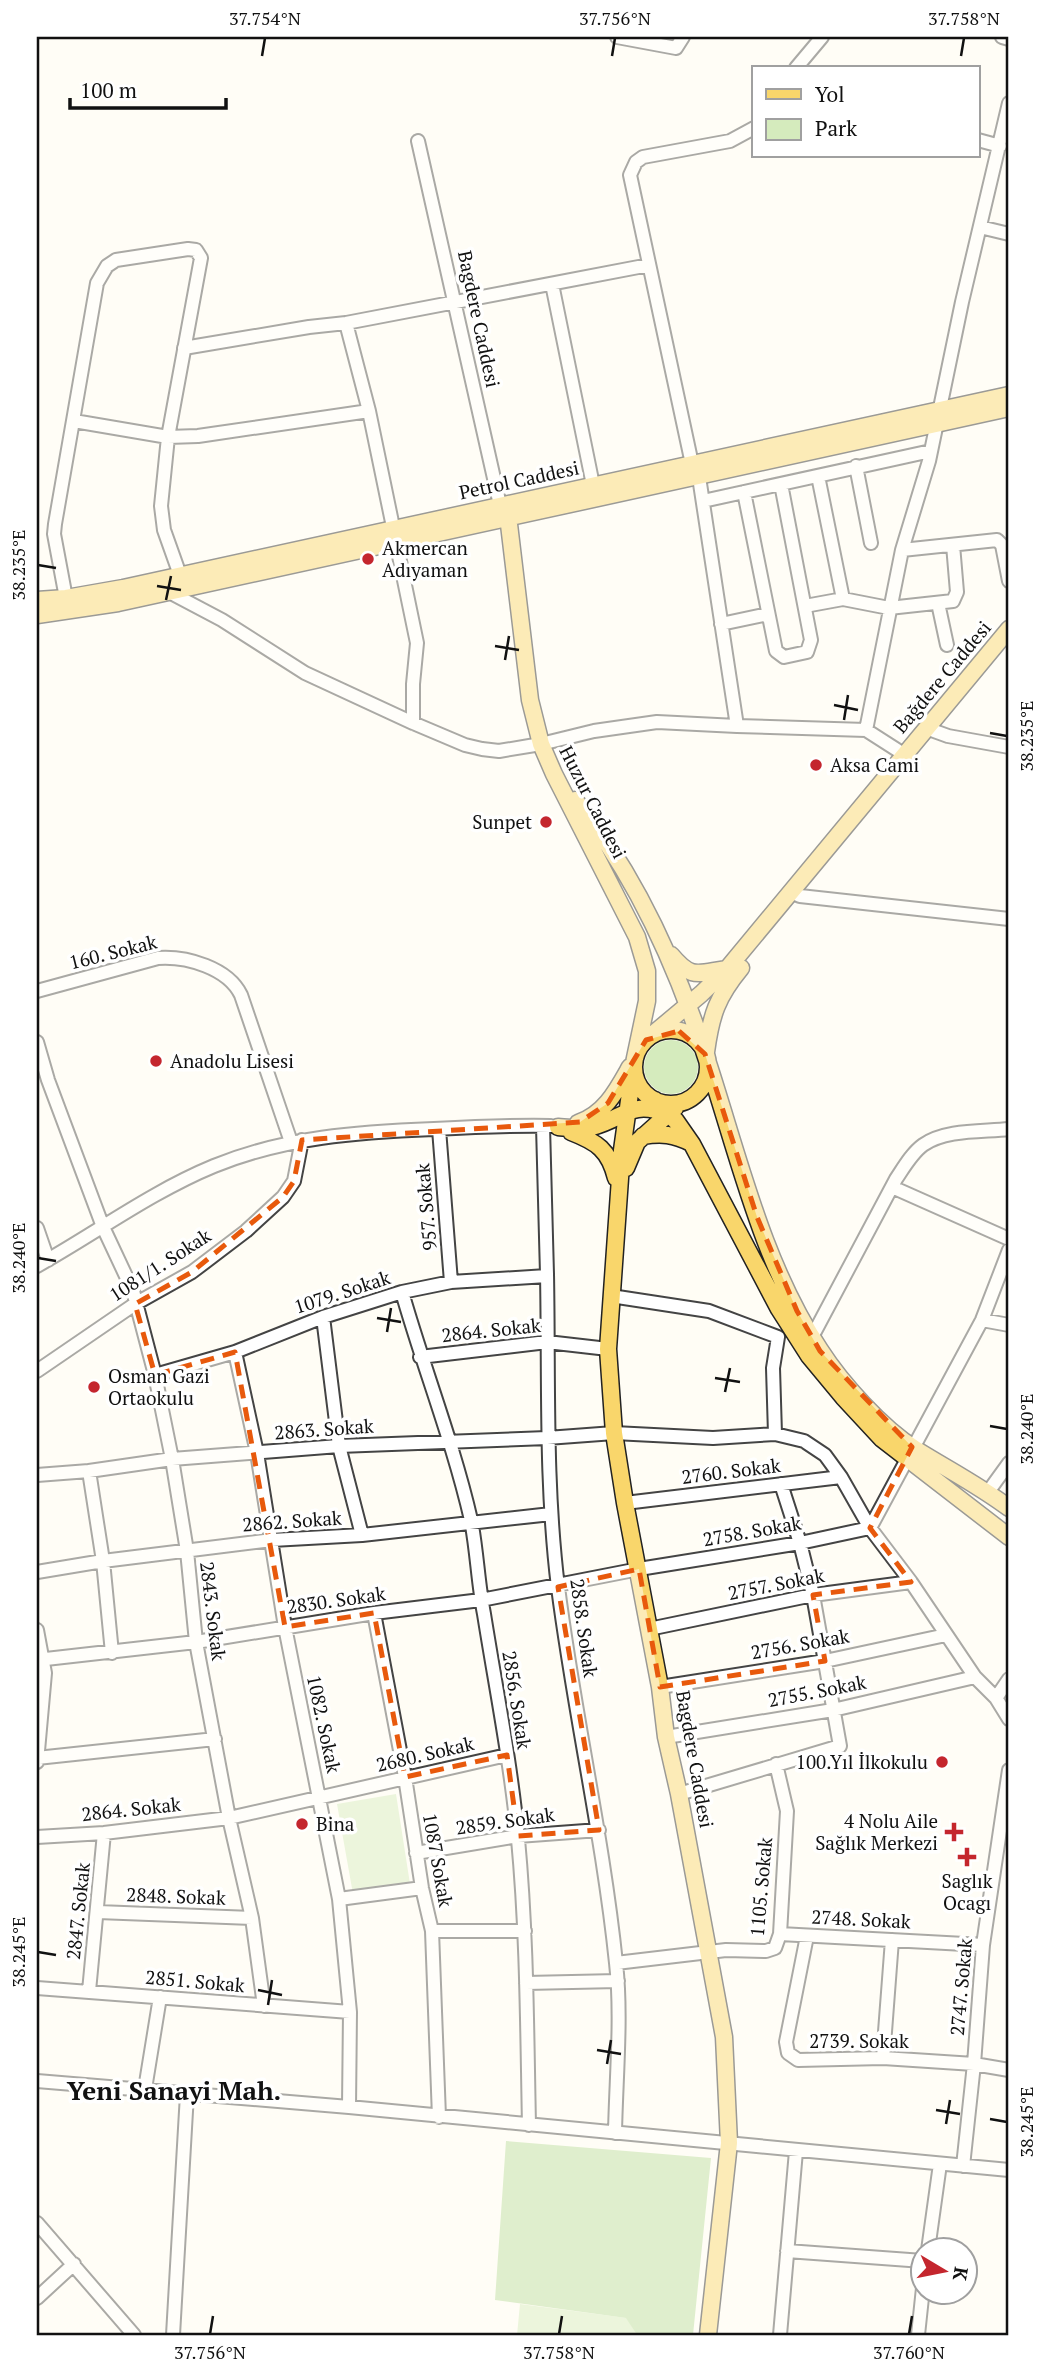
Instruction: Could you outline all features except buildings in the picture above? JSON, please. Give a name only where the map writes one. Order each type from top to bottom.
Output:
[{"type":"main road","name":"Petrol Caddesi","points":[[37,600],[66,598],[395,535],[504,511],[593,485],[696,470],[939,417],[1009,394]]},
{"type":"main road","points":[[939,417],[1009,408]]},
{"type":"main road","points":[[504,511],[696,470]]},
{"type":"main road","name":"Huzur Caddesi","points":[[504,511],[530,700],[541,744],[644,956],[647,996],[635,1058]]},
{"type":"main road","points":[[37,615],[169,592],[395,535]]},
{"type":"main road","name":"Bağdere Caddesi","points":[[705,1054],[709,1023],[719,998],[827,850],[1009,628]]},
{"type":"main road","points":[[554,774],[598,827],[634,888],[662,945],[705,1054],[757,1217],[797,1311],[848,1386],[910,1454],[1009,1537]]},
{"type":"main road","name":"Bağdere Caddesi","points":[[652,1035],[727,969],[795,894]]},
{"type":"main road","points":[[662,945],[683,969],[689,972],[727,969]]},
{"type":"main road","points":[[551,1126],[580,1122],[599,1112],[610,1100],[641,1045],[652,1035],[665,1030],[686,1033],[698,1042],[705,1054],[708,1068],[704,1082],[696,1094],[643,1136],[633,1149],[619,1191]]},
{"type":"main road","points":[[635,1058],[636,1080],[644,1092],[669,1114],[692,1144],[785,1332],[882,1439],[988,1492],[1009,1508]]},
{"type":"main road","points":[[619,1191],[635,1058]]},
{"type":"main road","points":[[655,1101],[669,1104],[684,1102]]},
{"type":"main road","points":[[551,1126],[588,1128],[627,1112],[647,1108],[669,1114]]},
{"type":"main road","points":[[551,1126],[599,1145],[612,1163],[619,1191]]},
{"type":"main road","points":[[643,1136],[669,1135],[692,1144]]},
{"type":"main road","name":"Bagdere Caddesi","points":[[619,1191],[608,1349],[614,1433],[660,1687],[666,1737],[724,2037],[729,2143],[708,2335]]},
{"type":"street","points":[[617,37],[676,48],[683,37]]},
{"type":"street","points":[[798,66],[822,37]]},
{"type":"street","points":[[1002,37],[1009,39]]},
{"type":"street","points":[[866,730],[902,550],[932,451],[962,302],[1009,103]]},
{"type":"street","points":[[737,726],[703,501],[630,180],[636,162],[643,157],[730,141],[752,129]]},
{"type":"street","points":[[979,140],[1000,146]]},
{"type":"street","name":"Bagdere Caddesi","points":[[418,141],[504,511]]},
{"type":"street","points":[[980,227],[1009,234]]},
{"type":"street","points":[[66,598],[54,534],[97,283],[107,266],[116,260],[188,249],[201,254],[168,437],[162,522],[180,575]]},
{"type":"street","points":[[184,348],[346,323],[649,265]]},
{"type":"street","points":[[552,284],[593,485]]},
{"type":"street","points":[[346,323],[369,411],[417,643],[413,723]]},
{"type":"street","points":[[74,421],[168,437],[198,436],[369,411]]},
{"type":"street","points":[[703,501],[932,451]]},
{"type":"street","points":[[856,466],[871,544]]},
{"type":"street","points":[[818,476],[843,599]]},
{"type":"street","points":[[744,492],[777,652],[784,657],[807,652],[811,643],[780,484]]},
{"type":"street","points":[[902,550],[999,541],[1009,581]]},
{"type":"street","points":[[805,606],[843,599],[889,608],[953,601],[957,595],[953,545]]},
{"type":"street","points":[[169,592],[222,620],[305,673],[413,723],[482,750],[499,751],[541,744],[594,730],[657,722],[866,730],[905,755]]},
{"type":"street","points":[[938,603],[947,645]]},
{"type":"street","points":[[721,624],[768,614]]},
{"type":"street","points":[[926,728],[947,736],[1009,747]]},
{"type":"street","points":[[795,894],[1009,919]]},
{"type":"street","name":"160. Sokak","points":[[37,991],[159,958],[186,958],[227,977],[241,995],[296,1141]]},
{"type":"street","name":"2843. Sokak","points":[[37,1042],[43,1082],[103,1227],[133,1290],[155,1375],[187,1551],[196,1642],[229,1818],[252,1918],[264,2006]]},
{"type":"street","points":[[37,1228],[42,1263],[155,1196],[212,1167],[259,1150],[296,1141],[375,1131],[503,1125],[551,1126]]},
{"type":"street","name":"2858. Sokak","points":[[551,1126],[547,1276],[547,1438],[551,1514],[558,1587],[579,1729],[599,1830],[618,1981],[615,2133]]},
{"type":"street","name":"957. Sokak","points":[[439,1129],[451,1282]]},
{"type":"street","points":[[813,1337],[908,1160],[924,1144],[943,1136],[1009,1129]]},
{"type":"street","name":"1081/1. Sokak","points":[[37,1371],[135,1304],[192,1272],[246,1231],[283,1197],[294,1181],[296,1141]]},
{"type":"street","points":[[892,1187],[1009,1239]]},
{"type":"street","points":[[870,1528],[982,1320],[1009,1250]]},
{"type":"street","name":"1079. Sokak","points":[[155,1375],[235,1352],[323,1317],[402,1292],[451,1282],[547,1276]]},
{"type":"street","name":"2856. Sokak","points":[[402,1292],[420,1357],[451,1442],[471,1523],[507,1755],[518,1836],[525,1931],[529,2125]]},
{"type":"street","points":[[611,1296],[709,1311],[785,1332],[773,1368],[775,1434]]},
{"type":"street","points":[[323,1317],[339,1446],[362,1535]]},
{"type":"street","points":[[982,1320],[1009,1325]]},
{"type":"street","name":"2864. Sokak","points":[[420,1357],[547,1342],[608,1349]]},
{"type":"street","name":"1082. Sokak","points":[[235,1352],[257,1452],[285,1627],[339,1899],[350,2012],[349,2107]]},
{"type":"street","name":"2863. Sokak","points":[[37,1475],[89,1471],[172,1459],[339,1446],[614,1433]]},
{"type":"street","name":"2760. Sokak","points":[[614,1433],[713,1438],[775,1434],[804,1441],[825,1455],[841,1476],[625,1503]]},
{"type":"street","points":[[988,1492],[1009,1463]]},
{"type":"street","points":[[89,1471],[103,1561],[112,1653]]},
{"type":"street","points":[[841,1476],[870,1528],[911,1582],[975,1677],[996,1698],[1009,1719]]},
{"type":"street","points":[[679,1794],[840,1746],[813,1595],[781,1484]]},
{"type":"street","name":"2862. Sokak","points":[[37,1573],[103,1561],[272,1540],[362,1535],[551,1514]]},
{"type":"street","name":"2758. Sokak","points":[[639,1569],[800,1543],[870,1528]]},
{"type":"street","name":"2830. Sokak","points":[[39,1660],[196,1642],[374,1613],[481,1600],[639,1569]]},
{"type":"street","name":"2757. Sokak","points":[[649,1629],[813,1595],[911,1582]]},
{"type":"street","name":"1087 Sokak","points":[[374,1613],[405,1777],[422,1888],[432,1931],[439,2117]]},
{"type":"street","points":[[37,1630],[39,1660],[45,1673],[37,1760],[215,1739]]},
{"type":"street","name":"2756. Sokak","points":[[660,1687],[825,1661],[946,1635]]},
{"type":"street","name":"2755. Sokak","points":[[666,1737],[833,1710],[975,1677]]},
{"type":"street","points":[[996,1698],[1009,1679]]},
{"type":"street","name":"2680. Sokak","points":[[229,1818],[507,1755]]},
{"type":"street","name":"1105. Sokak","points":[[616,1963],[726,1950],[766,1951],[775,1948],[780,1934],[787,1811],[776,1764]]},
{"type":"street","name":"2747. Sokak","points":[[963,2166],[983,1945],[1002,1859],[1009,1770]]},
{"type":"street","name":"2864. Sokak","points":[[37,1837],[104,1833],[229,1818]]},
{"type":"street","name":"2859. Sokak","points":[[416,1853],[518,1836],[599,1830]]},
{"type":"street","name":"2847. Sokak","points":[[89,1992],[104,1833]]},
{"type":"street","points":[[339,1899],[422,1888]]},
{"type":"street","name":"2848. Sokak","points":[[98,1912],[252,1918]]},
{"type":"street","points":[[432,1931],[525,1931]]},
{"type":"street","name":"2748. Sokak","points":[[780,1934],[983,1945]]},
{"type":"street","name":"2739. Sokak","points":[[807,1936],[786,2042],[788,2053],[798,2060],[883,2058],[974,2064],[1009,2070]]},
{"type":"street","points":[[883,2058],[892,1940]]},
{"type":"street","points":[[526,1983],[618,1981]]},
{"type":"street","name":"2851. Sokak","points":[[37,1988],[350,2012]]},
{"type":"street","points":[[145,2089],[160,1997]]},
{"type":"street","points":[[37,2081],[349,2107],[1009,2170]]},
{"type":"street","points":[[173,2335],[187,2094]]},
{"type":"street","points":[[779,2335],[796,2151]]},
{"type":"street","points":[[930,2236],[940,2164]]},
{"type":"street","points":[[37,2223],[134,2335]]},
{"type":"street","points":[[787,2251],[909,2260]]},
{"type":"street","points":[[37,2298],[74,2264]]},
{"type":"street","points":[[918,2335],[921,2306]]},
{"type":"highlighted area","points":[[679,1031],[705,1054],[757,1217],[797,1311],[820,1351],[912,1447],[870,1528],[911,1582],[813,1595],[825,1661],[660,1687],[639,1569],[558,1587],[599,1830],[518,1836],[507,1755],[405,1777],[374,1613],[285,1627],[235,1352],[155,1375],[135,1304],[192,1272],[283,1197],[294,1181],[302,1140],[580,1122],[608,1103],[646,1040]]},
{"type":"green space","points":[[671,1040],[690,1048],[698,1067],[690,1086],[671,1094],[652,1086],[644,1067],[652,1048]]},
{"type":"green space","points":[[396,1794],[410,1884],[353,1894],[337,1804]]},
{"type":"green space","points":[[506,2141],[711,2158],[693,2335],[637,2335],[626,2318],[495,2300]]},
{"type":"green space","points":[[520,2304],[627,2318],[637,2335],[517,2335]]},
{"type":"place","name":"Akmercan Adıyaman","points":[[368,559]]},
{"type":"place","name":"Aksa Cami","points":[[816,765]]},
{"type":"place","name":"Sunpet","points":[[546,822]]},
{"type":"place","name":"Anadolu Lisesi","points":[[156,1061]]},
{"type":"place","name":"Osman Gazi Ortaokulu","points":[[94,1387]]},
{"type":"place","name":"100.Yıl İlkokulu","points":[[942,1762]]},
{"type":"place","name":"Bina","points":[[302,1824]]},
{"type":"place","name":"4 Nolu Aile Sağlık Merkezi","points":[[954,1832]]},
{"type":"place","name":"Saglık Ocagı","points":[[967,1857]]},
{"type":"district","name":"Yeni Sanayi Mah.","points":[[174,2091]]}]
